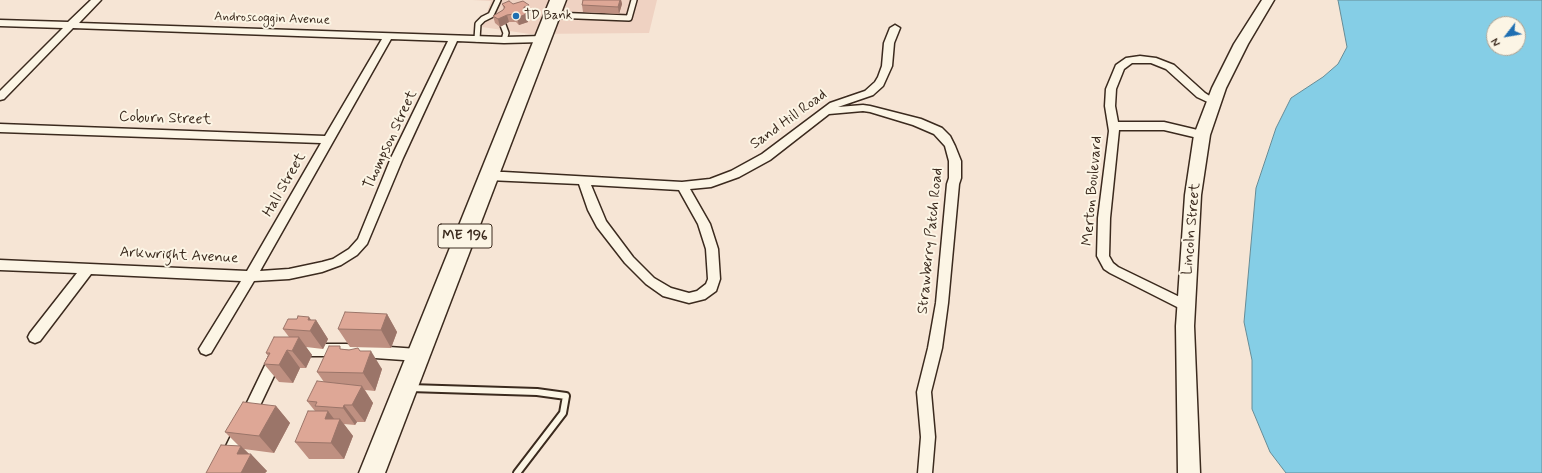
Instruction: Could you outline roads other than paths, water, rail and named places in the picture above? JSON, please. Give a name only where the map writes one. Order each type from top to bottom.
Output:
[{"type":"highway","name":"ME 196","points":[[372,473],[555,4]]},
{"type":"main road","name":"Lincoln Street","points":[[1189,473],[1184,326],[1193,195],[1202,135],[1214,102],[1241,44],[1268,0]]},
{"type":"street","points":[[0,97],[96,0]]},
{"type":"street","name":"Androscoggin Avenue","points":[[0,23],[504,40],[543,38]]},
{"type":"street","name":"Sand Hill Road","points":[[488,176],[682,186],[711,183],[723,179],[754,164],[837,104],[869,93],[879,84],[887,66],[889,43],[895,28]]},
{"type":"street","name":"Hall Street","points":[[206,349],[329,140],[388,36]]},
{"type":"street","name":"Thompson Street","points":[[353,252],[363,241],[397,158],[454,38]]},
{"type":"street","name":"Merton Boulevard","points":[[1185,306],[1114,270],[1108,266],[1104,256],[1104,218],[1114,126],[1110,106],[1112,83],[1120,67],[1129,60],[1140,58],[1153,60],[1170,67],[1201,95],[1214,102]]},
{"type":"street","name":"Strawberry Patch Road","points":[[826,111],[863,108],[917,122],[938,131],[946,138],[953,156],[955,178],[953,184],[942,303],[935,348],[924,392],[928,437],[925,473]]},
{"type":"street","name":"Merton Boulevard","points":[[1114,126],[1164,126],[1202,135]]},
{"type":"street","name":"Coburn Street","points":[[0,128],[329,140]]},
{"type":"street","points":[[584,181],[594,210],[601,224],[630,260],[650,281],[667,292],[689,298],[701,295],[712,287],[714,279],[712,250],[704,224],[682,186]]},
{"type":"street","name":"Arkwright Avenue","points":[[0,265],[249,276],[289,274],[322,267],[337,262],[353,252]]},
{"type":"street","points":[[35,337],[88,268]]},
{"type":"street","points":[[220,473],[277,355],[294,350],[346,350],[418,355]]},
{"type":"lane","points":[[477,39],[478,24],[483,19],[493,17],[498,0]]},
{"type":"lane","points":[[555,4],[629,18],[634,0]]},
{"type":"lane","points":[[502,25],[506,32],[504,40]]},
{"type":"lane","points":[[405,387],[537,392],[566,396],[563,413],[517,473]]},
{"type":"water","points":[[1338,0],[1542,0],[1542,473],[1286,473],[1270,452],[1252,409],[1252,360],[1244,322],[1256,188],[1276,128],[1291,98],[1323,77],[1338,64],[1347,47]]},
{"type":"place","name":"TD Bank","points":[[516,16]]}]
